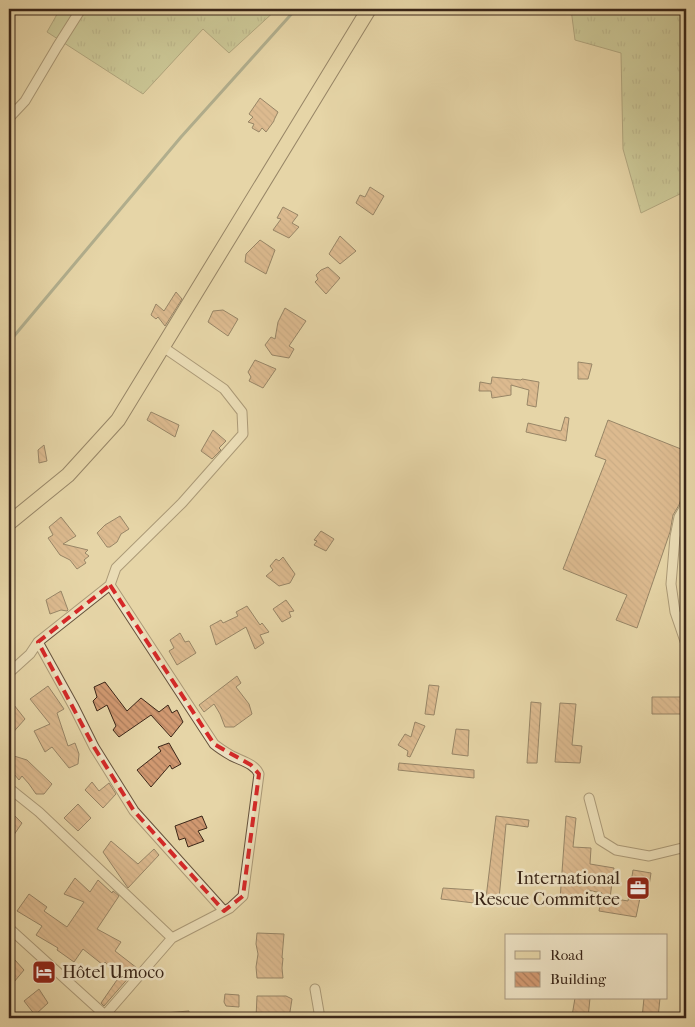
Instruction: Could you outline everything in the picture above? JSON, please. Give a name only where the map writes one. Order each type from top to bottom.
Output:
[{"type":"main road","points":[[9,523],[68,475],[118,420],[369,9]]},
{"type":"street","points":[[9,118],[25,101],[81,9]]},
{"type":"street","points":[[9,673],[30,654],[38,642],[110,585],[116,568],[182,503],[242,434],[242,412],[224,390],[164,347]]},
{"type":"street","points":[[686,505],[679,517],[674,544],[672,584],[675,612],[686,644]]},
{"type":"street","points":[[9,928],[105,1017],[172,938],[230,908],[243,896],[259,774],[257,769],[222,751],[214,744],[110,585]]},
{"type":"street","points":[[38,642],[94,747],[134,811],[224,911]]},
{"type":"street","points":[[9,788],[39,812],[172,938]]},
{"type":"street","points":[[589,798],[600,840],[616,850],[649,856],[682,848],[686,849]]},
{"type":"street","points":[[315,989],[320,1018]]},
{"type":"street","points":[[685,1018],[686,1006]]},
{"type":"highlighted area","points":[[110,585],[214,744],[251,765],[259,774],[243,896],[224,911],[134,811],[94,747],[38,642]]},
{"type":"green space","points":[[60,9],[277,9],[229,53],[203,29],[143,94],[47,32]]},
{"type":"green space","points":[[571,9],[686,9],[686,191],[641,213],[623,149],[621,53],[575,40]]},
{"type":"building","points":[[260,98],[278,112],[266,132],[262,128],[259,132],[252,128],[254,124],[248,122],[253,117],[249,114]]},
{"type":"building","points":[[370,187],[384,196],[373,215],[356,203],[360,195],[365,197]]},
{"type":"building","points":[[283,207],[298,215],[292,223],[299,227],[289,238],[273,230],[281,219],[277,218]]},
{"type":"building","points":[[340,236],[356,251],[340,264],[329,254]]},
{"type":"building","points":[[260,240],[275,250],[266,274],[245,262],[246,254]]},
{"type":"building","points":[[328,267],[340,278],[326,294],[315,282],[318,279],[316,275]]},
{"type":"building","points":[[176,292],[182,299],[165,326],[158,317],[156,319],[151,315],[156,304],[164,311]]},
{"type":"building","points":[[285,308],[306,321],[289,346],[294,349],[289,358],[272,355],[265,345],[271,337],[275,339],[278,322]]},
{"type":"building","points":[[223,310],[238,319],[228,336],[208,322],[213,311]]},
{"type":"building","points":[[255,360],[276,369],[263,388],[249,381],[251,377],[248,372]]},
{"type":"building","points":[[578,362],[592,364],[588,379],[578,379]]},
{"type":"building","points":[[492,377],[539,382],[536,407],[527,405],[529,390],[511,385],[511,395],[492,398],[491,391],[479,391],[480,382],[491,384]]},
{"type":"building","points":[[151,412],[179,425],[175,437],[147,420]]},
{"type":"building","points":[[565,417],[569,418],[566,441],[526,432],[528,423],[561,431]]},
{"type":"building","points":[[608,420],[686,451],[686,483],[679,505],[673,515],[670,532],[637,628],[616,620],[627,595],[563,569],[606,460],[595,456]]},
{"type":"building","points":[[213,430],[226,441],[219,448],[221,450],[212,459],[201,451]]},
{"type":"building","points":[[44,445],[47,461],[39,463],[38,450]]},
{"type":"building","points":[[120,516],[129,529],[121,534],[117,542],[107,547],[97,533],[105,525]]},
{"type":"building","points":[[61,517],[76,536],[63,544],[88,550],[85,553],[89,556],[84,560],[86,563],[77,569],[70,560],[60,555],[48,538],[53,535],[49,527]]},
{"type":"building","points":[[321,531],[334,539],[326,551],[314,545],[317,541],[314,540]]},
{"type":"building","points":[[283,557],[295,574],[290,583],[279,586],[266,576],[273,570],[270,566],[276,559],[279,561]]},
{"type":"building","points":[[61,591],[68,610],[61,610],[50,614],[46,600]]},
{"type":"building","points":[[286,600],[294,611],[289,612],[291,617],[282,622],[273,609]]},
{"type":"building","points":[[247,606],[260,625],[262,623],[269,632],[260,635],[264,643],[255,649],[246,627],[216,645],[210,626],[221,620],[223,623],[238,616],[236,612]]},
{"type":"building","points":[[180,633],[185,642],[189,641],[196,653],[177,665],[169,651],[174,648],[170,640]]},
{"type":"building","points":[[237,676],[241,683],[236,687],[249,704],[252,714],[234,727],[225,727],[214,704],[204,712],[199,705]]},
{"type":"building","points":[[105,682],[127,711],[141,698],[159,712],[168,705],[172,713],[177,710],[183,722],[171,737],[151,715],[119,737],[113,730],[116,726],[107,705],[97,711],[93,701],[97,697],[94,687]]},
{"type":"building","points":[[429,685],[439,686],[434,715],[425,714]]},
{"type":"building","points":[[48,686],[64,709],[57,713],[68,746],[75,743],[79,754],[78,764],[69,768],[52,747],[45,752],[34,731],[50,724],[30,699]]},
{"type":"building","points":[[652,697],[682,697],[682,714],[652,714]]},
{"type":"building","points":[[531,702],[541,703],[537,763],[527,763]]},
{"type":"building","points":[[560,703],[576,704],[572,745],[582,746],[580,763],[555,762]]},
{"type":"building","points":[[14,705],[25,719],[9,737],[9,707]]},
{"type":"building","points":[[415,722],[425,726],[410,757],[407,756],[408,751],[398,745],[405,734],[411,737]]},
{"type":"building","points":[[456,729],[469,730],[468,756],[452,754]]},
{"type":"building","points":[[169,743],[181,764],[172,769],[170,765],[151,787],[137,770],[161,751],[158,747]]},
{"type":"building","points":[[14,756],[27,760],[52,784],[44,794],[36,794],[22,776],[19,780],[9,768],[9,762]]},
{"type":"building","points":[[399,763],[474,770],[474,778],[398,770]]},
{"type":"building","points":[[92,782],[99,791],[109,783],[116,794],[103,808],[85,790]]},
{"type":"building","points":[[78,804],[91,818],[78,831],[64,818]]},
{"type":"building","points":[[9,810],[22,823],[9,842]]},
{"type":"building","points":[[202,816],[207,828],[198,831],[204,841],[188,847],[185,838],[179,840],[175,826]]},
{"type":"building","points":[[496,816],[529,820],[528,827],[506,824],[499,899],[486,898]]},
{"type":"building","points":[[566,816],[576,818],[573,847],[591,848],[590,864],[614,868],[610,898],[628,901],[633,870],[651,873],[647,899],[640,898],[636,917],[599,911],[602,893],[587,890],[585,902],[560,900]]},
{"type":"building","points":[[111,841],[138,864],[154,849],[159,855],[128,888],[103,852]]},
{"type":"building","points":[[75,878],[90,892],[98,880],[112,893],[113,891],[119,896],[97,929],[121,942],[115,951],[137,968],[104,1006],[101,1003],[119,977],[105,962],[103,965],[83,949],[74,962],[57,950],[58,948],[36,935],[42,926],[17,911],[29,894],[47,907],[44,911],[67,927],[84,902],[64,894]]},
{"type":"building","points":[[443,888],[474,890],[474,903],[441,899]]},
{"type":"building","points":[[257,933],[284,934],[283,978],[257,978]]},
{"type":"building","points":[[15,960],[24,970],[9,988],[9,970]]},
{"type":"building","points":[[39,989],[48,1003],[35,1015],[24,1001]]},
{"type":"building","points":[[225,994],[239,995],[239,1007],[226,1006],[224,1002]]},
{"type":"building","points":[[257,996],[286,996],[292,999],[289,1018],[256,1018]]},
{"type":"building","points":[[575,1000],[590,1000],[588,1018],[572,1016]]},
{"type":"building","points":[[644,1000],[660,1000],[658,1018],[642,1018]]},
{"type":"building","points":[[189,1011],[189,1018],[165,1018],[164,1013]]},
{"type":"waterway","points":[[9,342],[181,137],[296,9]]},
{"type":"place","name":"International Rescue Committee","points":[[638,888]]},
{"type":"place","name":"Hôtel Umoco","points":[[44,972]]}]
